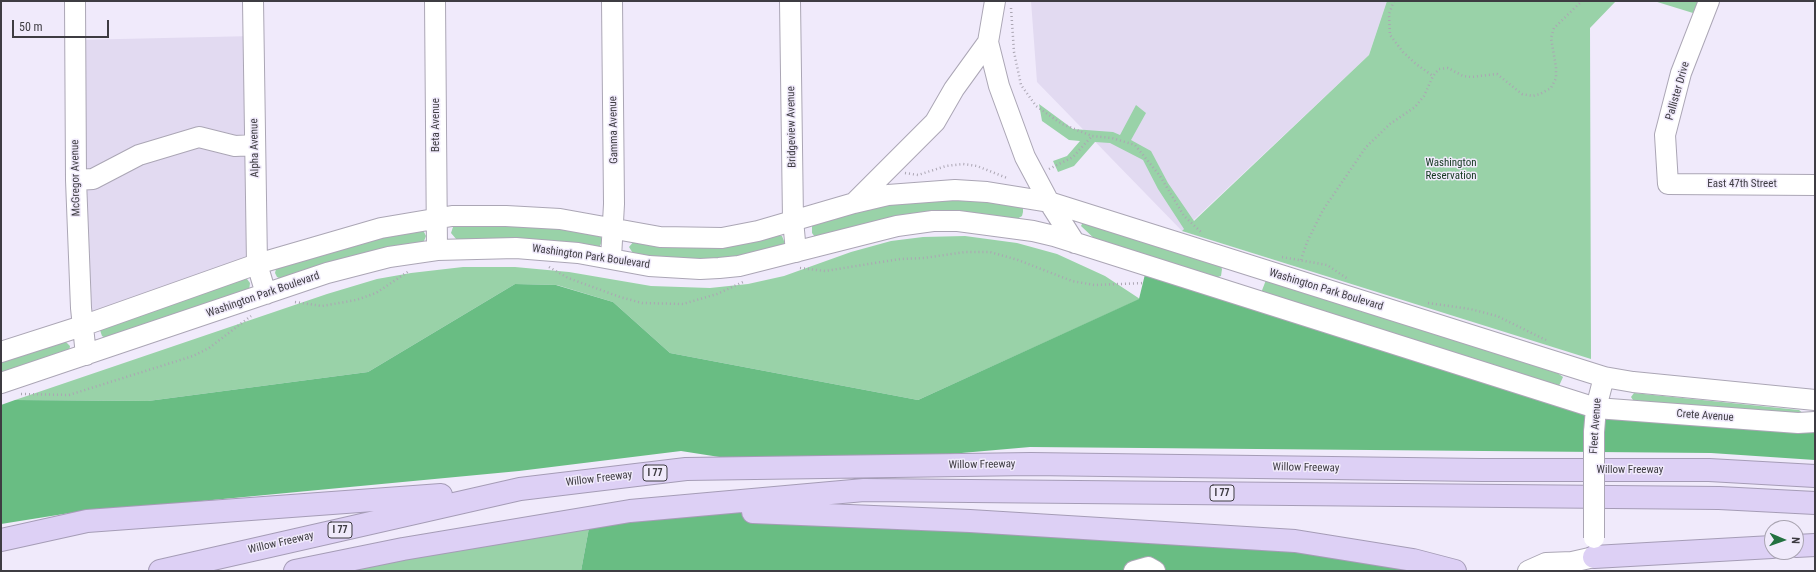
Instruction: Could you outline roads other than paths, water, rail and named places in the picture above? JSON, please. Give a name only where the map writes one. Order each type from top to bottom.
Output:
[{"type":"highway","name":"Willow Freeway","points":[[160,571],[520,489],[686,469],[1031,464],[1708,470],[1815,476]]},
{"type":"highway","points":[[1,540],[87,521],[520,489]]},
{"type":"highway","name":"I 77","points":[[295,571],[403,549],[630,511],[864,490],[1719,498],[1815,503]]},
{"type":"highway","points":[[630,511],[815,514],[970,521],[1295,541],[1413,560],[1455,571]]},
{"type":"highway","points":[[1804,546],[1815,545]]},
{"type":"highway","points":[[1594,555],[1764,547]]},
{"type":"highway","points":[[341,571],[403,549]]},
{"type":"street","name":"McGregor Avenue","points":[[74,1],[76,180],[82,326],[86,355]]},
{"type":"street","name":"Alpha Avenue","points":[[253,1],[257,264],[266,294]]},
{"type":"street","name":"Beta Avenue","points":[[435,1],[437,250]]},
{"type":"street","name":"Gamma Avenue","points":[[611,258],[613,227],[612,1]]},
{"type":"street","name":"Bridgeview Avenue","points":[[790,1],[793,220],[796,259]]},
{"type":"street","name":"Pallister Drive","points":[[1668,184],[1665,135],[1681,74],[1709,1]]},
{"type":"street","name":"Washington Park Boulevard","points":[[854,203],[935,122],[954,89],[988,42],[1003,3]]},
{"type":"street","name":"Washington Park Boulevard","points":[[988,42],[999,86],[1025,157],[1049,202],[1075,243]]},
{"type":"street","points":[[76,180],[93,179],[139,155],[199,137],[235,146],[255,145]]},
{"type":"street","name":"East 47th Street","points":[[1668,184],[1815,185]]},
{"type":"street","name":"Washington Park Boulevard","points":[[1,352],[82,326],[257,264],[352,235],[437,218],[452,216],[532,217],[613,227],[660,237],[707,239],[758,231],[854,203],[888,195],[955,190],[987,192],[1049,202],[1604,377]]},
{"type":"street","name":"Washington Park Boulevard","points":[[8,389],[86,355],[327,273],[389,257],[437,250],[516,248],[611,258],[649,266],[700,269],[796,259],[872,231],[933,221],[958,221],[1033,231],[1075,243],[1596,408]]},
{"type":"street","points":[[1604,377],[1633,382],[1815,400]]},
{"type":"street","name":"Fleet Avenue","points":[[1594,555],[1594,432],[1596,408],[1604,377]]},
{"type":"street","name":"Crete Avenue","points":[[1596,408],[1798,423],[1815,422]]},
{"type":"street","points":[[1528,571],[1546,563],[1572,562],[1594,555]]},
{"type":"street","points":[[1134,571],[1148,567],[1155,571]]},
{"type":"park label","name":"Washington Reservation","points":[[1451,169]]}]
